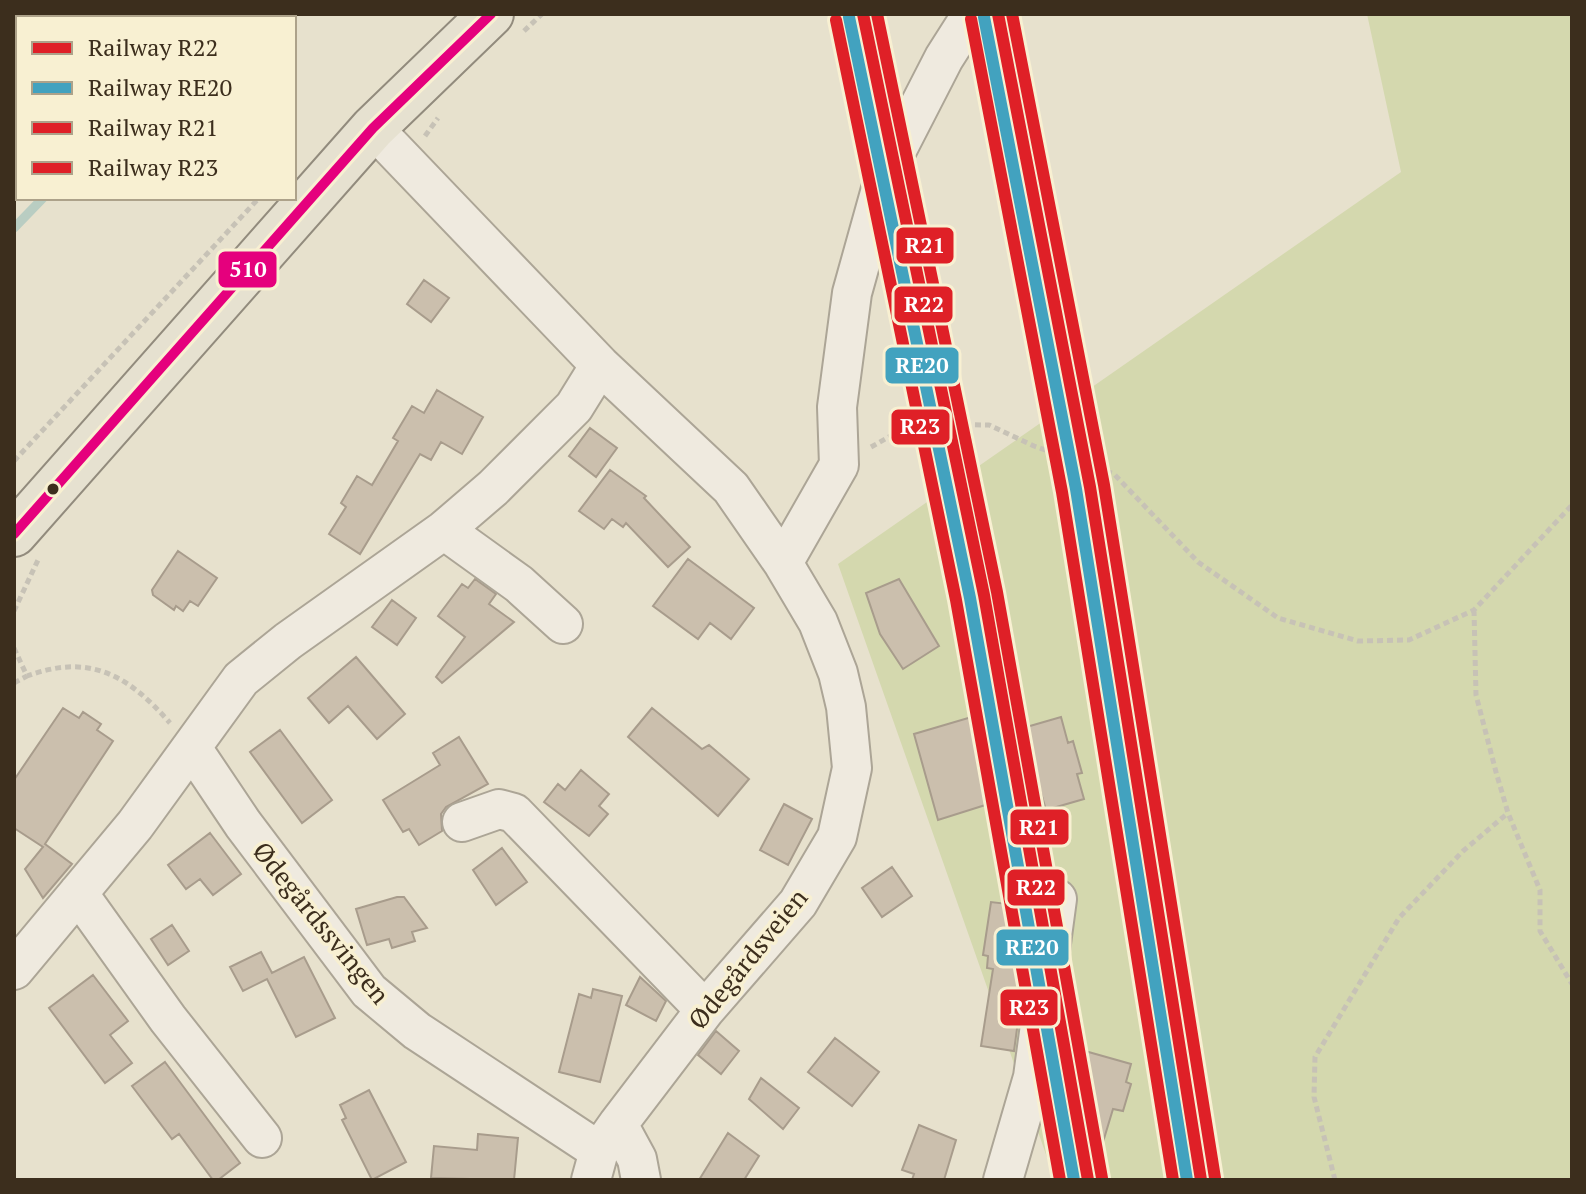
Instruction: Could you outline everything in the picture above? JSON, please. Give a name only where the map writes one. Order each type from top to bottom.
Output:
[{"type":"main road","points":[[14,534],[373,128],[491,14]]},
{"type":"street","points":[[783,563],[839,465],[837,407],[852,293],[886,171],[944,58],[972,14]]},
{"type":"street","name":"Ødegårdsveien","points":[[373,128],[600,365],[731,488],[783,563],[818,622],[838,673],[851,742],[847,801],[837,837],[798,903],[705,1010],[603,1152]]},
{"type":"street","points":[[14,970],[135,825],[222,702],[265,658],[444,530],[535,449],[574,407],[600,365]]},
{"type":"street","points":[[444,530],[519,584],[563,624]]},
{"type":"street","name":"Ødegårdssvingen","points":[[192,748],[243,824],[369,991],[417,1031],[603,1152]]},
{"type":"street","points":[[462,822],[499,809],[514,813],[705,1010]]},
{"type":"street","points":[[78,893],[168,1019],[262,1138]]},
{"type":"street","points":[[1008,1168],[1033,1077],[1057,899]]},
{"type":"street","points":[[603,1152],[637,1159],[641,1180]]},
{"type":"path","points":[[14,461],[257,200]]},
{"type":"path","points":[[839,465],[912,424],[989,425],[1034,446],[1114,474],[1198,562],[1278,618],[1358,641],[1409,640],[1474,610],[1572,505]]},
{"type":"path","points":[[1474,610],[1476,695],[1508,813],[1540,890],[1540,931],[1572,984]]},
{"type":"path","points":[[14,648],[27,676]]},
{"type":"path","points":[[14,683],[53,666],[99,668],[142,696],[192,748]]},
{"type":"path","points":[[1335,1180],[1314,1097],[1315,1057],[1399,918],[1463,851],[1508,813]]},
{"type":"green space","points":[[1367,14],[1572,14],[1572,1180],[1055,1180],[838,564],[1401,172]]},
{"type":"building","points":[[424,280],[449,298],[431,322],[407,304]]},
{"type":"building","points":[[437,390],[483,417],[462,454],[441,442],[431,460],[420,454],[360,554],[329,534],[346,507],[341,503],[357,476],[372,485],[398,441],[393,438],[412,406],[424,413]]},
{"type":"building","points":[[590,428],[617,448],[596,477],[569,456]]},
{"type":"building","points":[[610,470],[646,496],[644,498],[690,547],[668,567],[626,523],[623,527],[612,519],[604,529],[579,511]]},
{"type":"building","points":[[178,551],[217,578],[198,606],[190,601],[183,611],[176,606],[174,610],[153,595],[152,590]]},
{"type":"building","points":[[688,559],[754,608],[731,639],[710,623],[698,639],[653,606]]},
{"type":"building","points":[[475,579],[496,594],[489,604],[514,622],[442,683],[436,677],[465,637],[438,616],[462,584],[468,588]]},
{"type":"building","points":[[899,579],[939,646],[903,669],[880,634],[866,593]]},
{"type":"building","points":[[392,600],[416,618],[397,645],[372,627]]},
{"type":"building","points":[[356,657],[405,714],[377,739],[348,706],[329,723],[308,698]]},
{"type":"building","points":[[63,708],[79,718],[83,712],[101,724],[97,730],[113,741],[45,844],[72,864],[43,898],[25,869],[43,847],[14,828],[14,780]]},
{"type":"building","points":[[652,708],[702,749],[709,745],[749,779],[718,816],[628,737]]},
{"type":"building","points":[[975,716],[982,743],[1024,733],[1023,728],[1061,717],[1068,743],[1073,741],[1082,773],[1077,774],[1084,799],[1046,810],[1039,786],[997,797],[998,801],[938,820],[914,734]]},
{"type":"building","points":[[280,730],[332,800],[302,823],[250,752]]},
{"type":"building","points":[[459,737],[488,784],[446,807],[441,814],[442,831],[419,845],[409,829],[403,832],[383,800],[440,765],[433,753]]},
{"type":"building","points":[[581,770],[609,794],[599,806],[608,814],[589,836],[544,802],[558,784],[565,790]]},
{"type":"building","points":[[784,804],[812,819],[788,865],[760,850]]},
{"type":"building","points":[[210,833],[241,874],[213,895],[200,879],[186,889],[168,865]]},
{"type":"building","points":[[502,848],[527,882],[496,905],[473,870]]},
{"type":"building","points":[[892,867],[912,896],[882,917],[862,888]]},
{"type":"building","points":[[1009,891],[1036,894],[1015,1013],[1019,1014],[1014,1051],[981,1046],[993,969],[987,968],[988,956],[983,955],[991,902],[1007,904]]},
{"type":"building","points":[[404,897],[427,928],[412,932],[415,941],[392,948],[389,939],[367,945],[356,909]]},
{"type":"building","points":[[172,925],[189,951],[168,965],[151,939]]},
{"type":"building","points":[[261,952],[272,973],[304,957],[335,1018],[296,1037],[267,979],[243,991],[230,967]]},
{"type":"building","points":[[93,975],[128,1021],[110,1035],[132,1063],[105,1083],[49,1008]]},
{"type":"building","points":[[640,977],[666,1001],[656,1021],[626,1005]]},
{"type":"building","points":[[593,989],[622,996],[600,1082],[559,1072],[579,994],[591,998]]},
{"type":"building","points":[[716,1031],[739,1051],[721,1074],[698,1055]]},
{"type":"building","points":[[835,1038],[879,1072],[852,1106],[808,1072]]},
{"type":"building","points":[[1085,1051],[1131,1064],[1126,1082],[1131,1084],[1123,1111],[1113,1109],[1100,1152],[1058,1139],[1064,1123],[1044,1117],[1053,1088],[1072,1094]]},
{"type":"building","points":[[165,1062],[240,1163],[218,1180],[213,1180],[179,1134],[172,1139],[132,1086]]},
{"type":"building","points":[[761,1078],[799,1108],[783,1129],[749,1099]]},
{"type":"building","points":[[369,1090],[406,1162],[372,1180],[342,1120],[346,1118],[340,1105]]},
{"type":"building","points":[[919,1125],[956,1140],[944,1180],[912,1180],[914,1174],[902,1170]]},
{"type":"building","points":[[728,1133],[759,1156],[744,1180],[699,1180]]},
{"type":"building","points":[[478,1134],[518,1138],[514,1180],[431,1178],[434,1146],[477,1150]]},
{"type":"waterway","points":[[14,228],[41,200]]},
{"type":"rail line","name":"R22","points":[[863,14],[984,595],[1088,1180]]},
{"type":"rail line","name":"R21","points":[[877,14],[997,592],[1102,1178]]},
{"type":"rail line","name":"R22","points":[[998,14],[1090,487],[1201,1180]]},
{"type":"rail line","name":"R21","points":[[1012,14],[1104,485],[1215,1178]]},
{"type":"rail line","name":"RE20","points":[[849,17],[970,598],[1074,1180]]},
{"type":"rail line","name":"RE20","points":[[984,17],[1076,489],[1187,1180]]},
{"type":"rail line","name":"R23","points":[[971,19],[1062,492],[1173,1180]]},
{"type":"rail line","name":"R23","points":[[836,20],[956,600],[1060,1180]]},
{"type":"transit line","name":"510","points":[[14,534],[373,128],[491,14]]}]
